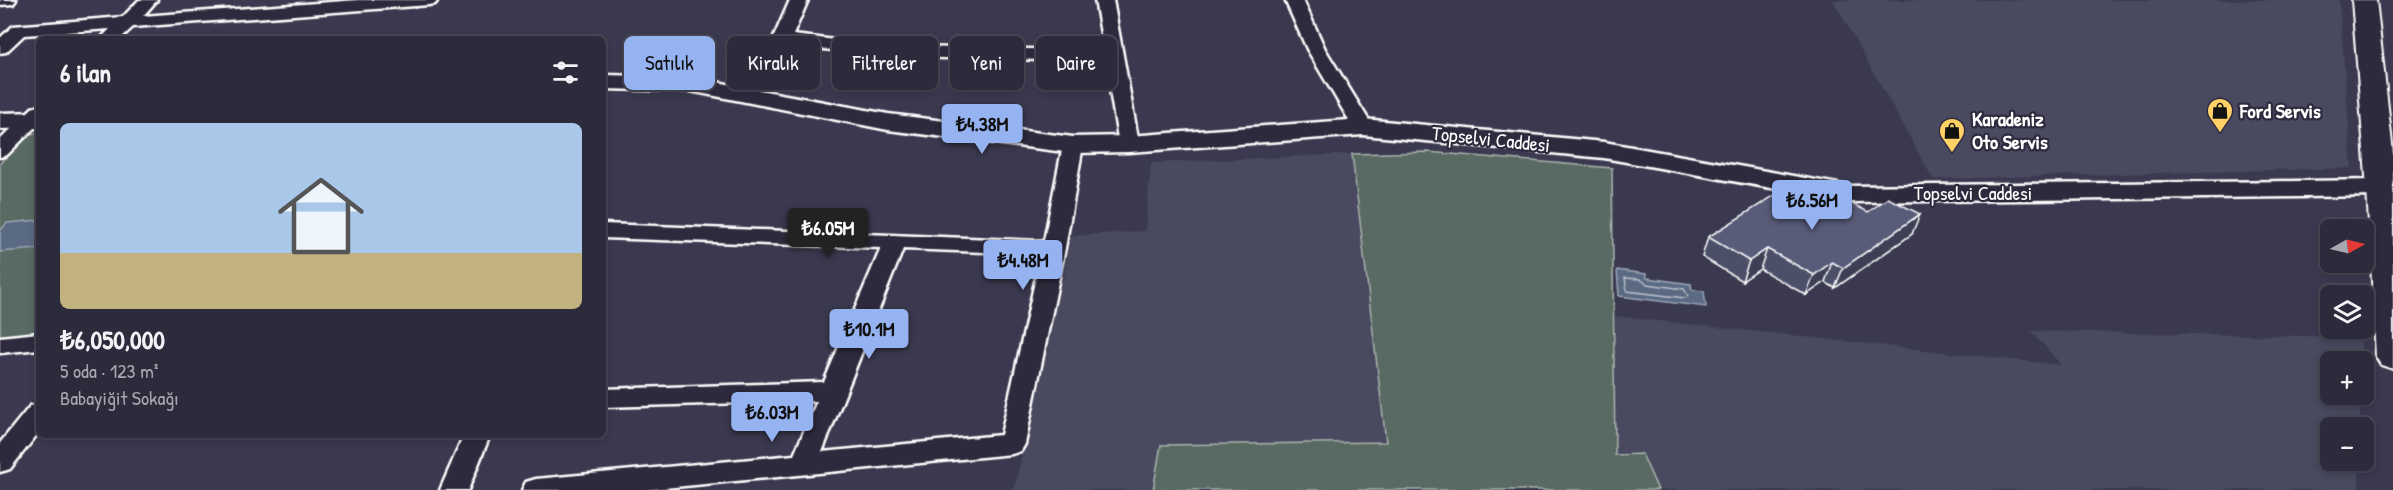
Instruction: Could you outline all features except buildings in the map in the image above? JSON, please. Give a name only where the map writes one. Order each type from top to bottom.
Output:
[{"type":"main road","points":[[2364,0],[2382,188],[2393,357]]},
{"type":"street","points":[[0,0],[7,0]]},
{"type":"street","points":[[112,36],[148,0]]},
{"type":"street","points":[[0,48],[19,30],[429,0]]},
{"type":"street","points":[[783,36],[799,0]]},
{"type":"street","points":[[1104,0],[1110,36]]},
{"type":"street","points":[[1294,0],[1316,49],[1363,127]]},
{"type":"street","points":[[820,43],[895,52],[1036,55]]},
{"type":"street","points":[[1117,74],[1129,144]]},
{"type":"street","name":"Topselvi Caddesi","points":[[606,82],[690,84],[888,122],[1072,145],[1129,144],[1363,127],[1604,150],[1849,194],[2382,188]]},
{"type":"street","points":[[744,96],[748,90]]},
{"type":"street","points":[[0,122],[36,117]]},
{"type":"street","points":[[0,151],[36,117]]},
{"type":"street","points":[[536,490],[1012,444],[1054,248],[1072,145]]},
{"type":"street","points":[[606,231],[1054,248]]},
{"type":"street","points":[[804,463],[895,241]]},
{"type":"street","points":[[0,345],[36,341]]},
{"type":"street","points":[[606,398],[833,391]]},
{"type":"street","points":[[0,462],[36,417]]},
{"type":"street","points":[[454,490],[476,438]]},
{"type":"shaded area","points":[[1833,0],[2339,0],[2352,168],[1933,179]]},
{"type":"shaded area","points":[[1352,154],[1387,442],[1162,445],[1153,490],[1014,490],[1071,236],[1145,231],[1151,163]]},
{"type":"shaded area","points":[[1615,316],[2061,365],[2031,331],[2361,339],[2361,351],[2320,351],[2320,405],[2360,405],[2360,417],[2320,417],[2320,471],[2359,471],[2359,490],[1658,490],[1642,454],[1615,455]]},
{"type":"green space","points":[[36,133],[36,333],[0,336],[0,163],[28,134]]},
{"type":"green space","points":[[1428,152],[1612,168],[1615,455],[1642,454],[1658,490],[1153,490],[1161,445],[1386,442],[1352,154]]},
{"type":"water","points":[[36,220],[36,249],[0,252],[0,231],[7,223]]},
{"type":"water","points":[[1617,270],[1646,274],[1647,278],[1691,284],[1692,290],[1704,291],[1706,307],[1619,296]]},
{"type":"place","name":"Ford Servis","points":[[2220,134]]},
{"type":"place","name":"Karadeniz Oto Servis","points":[[1952,154]]}]
